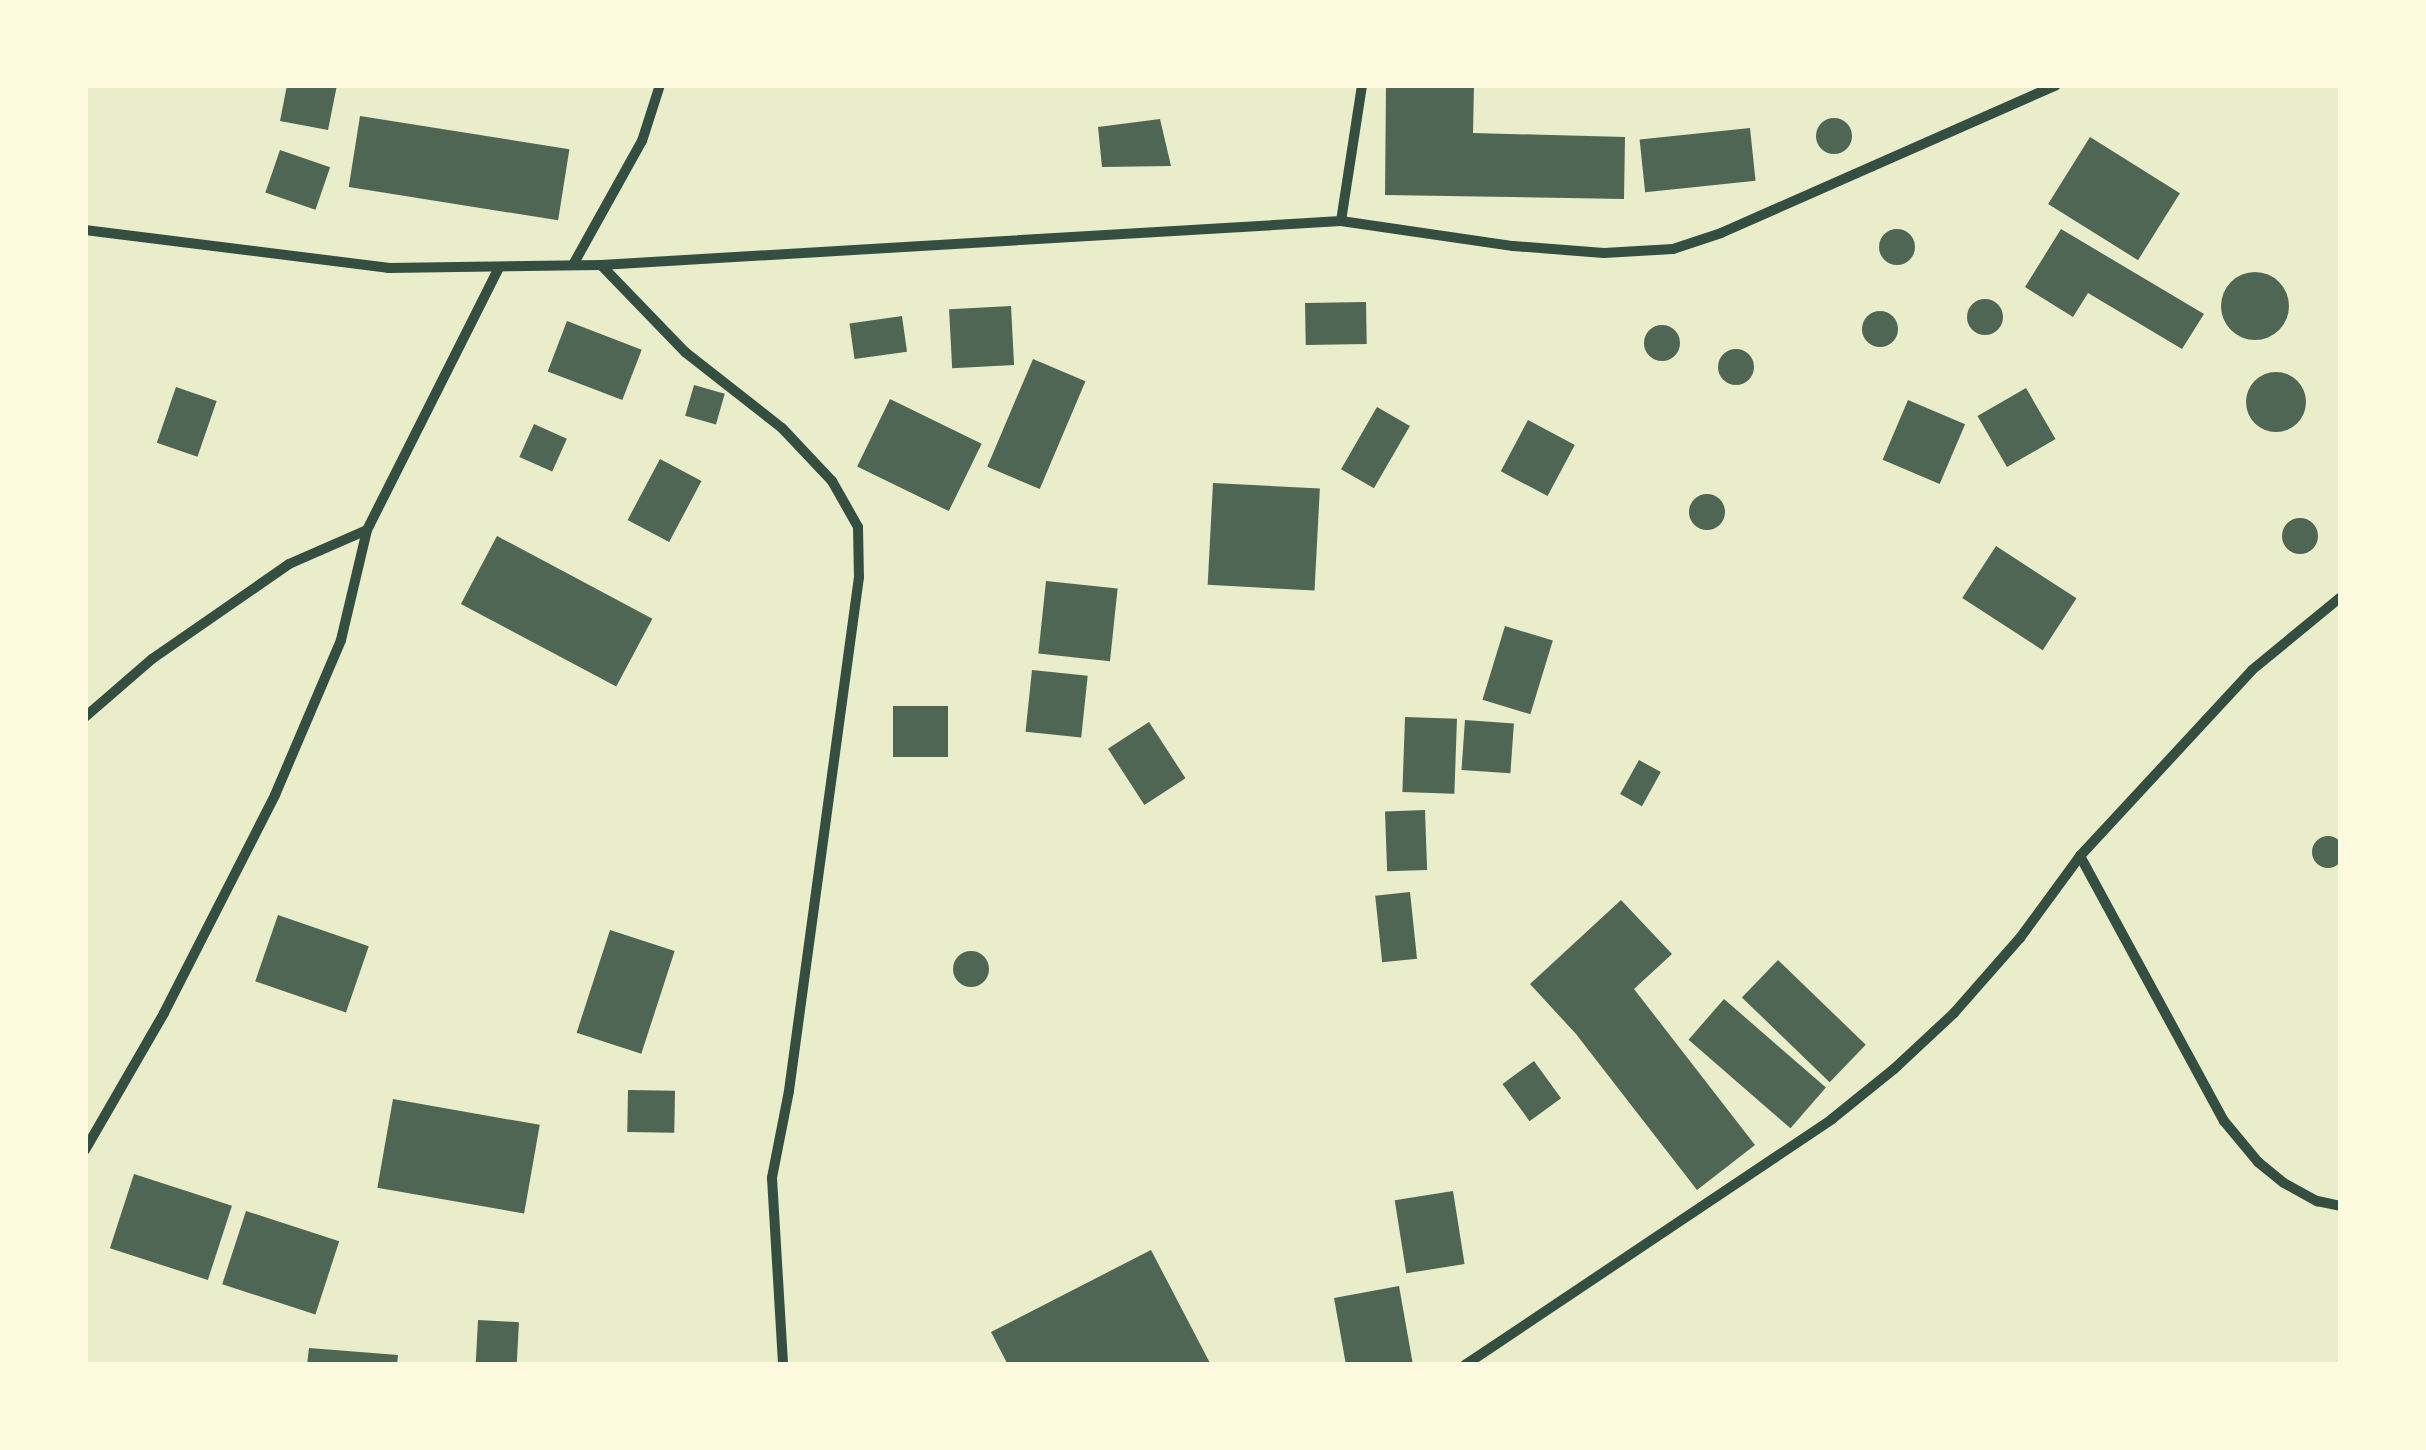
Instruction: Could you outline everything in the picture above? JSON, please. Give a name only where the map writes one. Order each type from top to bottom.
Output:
[{"type":"street","points":[[574,264],[642,141],[660,85]]},
{"type":"street","points":[[1342,222],[1362,85]]},
{"type":"street","points":[[85,230],[388,268],[602,266],[1342,222],[1604,253],[1673,249],[1722,233],[2056,85]]},
{"type":"street","points":[[602,266],[684,352],[782,428],[832,482],[858,528],[854,615],[794,1054],[772,1178],[783,1365]]},
{"type":"street","points":[[85,1150],[181,979],[313,714],[342,640],[367,530],[422,429],[499,268]]},
{"type":"street","points":[[85,717],[152,658],[289,564],[367,530]]},
{"type":"street","points":[[1465,1365],[1832,1118],[1894,1069],[1954,1013],[2020,938],[2080,856],[2252,670],[2341,597]]},
{"type":"street","points":[[2080,856],[2224,1121],[2284,1182],[2317,1202],[2341,1206]]},
{"type":"building","points":[[287,85],[337,85],[328,130],[280,121]]},
{"type":"building","points":[[1386,85],[1474,85],[1473,133],[1625,137],[1624,199],[1385,195]]},
{"type":"building","points":[[360,116],[569,149],[558,220],[349,187]]},
{"type":"building","points":[[1834,118],[1847,123],[1852,136],[1847,149],[1834,154],[1821,149],[1816,136],[1821,123]]},
{"type":"building","points":[[1160,119],[1171,166],[1102,167],[1098,127]]},
{"type":"building","points":[[1750,128],[1756,181],[1645,192],[1640,140]]},
{"type":"building","points":[[2090,137],[2180,193],[2138,260],[2048,204]]},
{"type":"building","points":[[280,150],[330,167],[315,210],[265,193]]},
{"type":"building","points":[[1897,229],[1910,234],[1915,247],[1910,260],[1897,265],[1884,260],[1879,247],[1884,234]]},
{"type":"building","points":[[2061,229],[2204,314],[2182,349],[2088,293],[2073,317],[2025,287]]},
{"type":"building","points":[[2255,272],[2268,274],[2279,282],[2287,293],[2287,319],[2279,330],[2268,338],[2255,340],[2242,338],[2231,330],[2223,319],[2221,306],[2223,293],[2231,282],[2242,274]]},
{"type":"building","points":[[1985,299],[1998,304],[2003,317],[1998,330],[1985,335],[1972,330],[1967,317],[1972,304]]},
{"type":"building","points":[[1366,302],[1367,344],[1306,345],[1305,303]]},
{"type":"building","points":[[1011,306],[1014,365],[952,368],[949,309]]},
{"type":"building","points":[[1880,311],[1893,316],[1898,329],[1893,342],[1880,347],[1867,342],[1862,329],[1867,316]]},
{"type":"building","points":[[902,316],[907,352],[855,359],[850,323]]},
{"type":"building","points":[[567,321],[642,350],[622,400],[548,371]]},
{"type":"building","points":[[1662,325],[1675,330],[1680,343],[1675,356],[1662,361],[1649,356],[1644,343],[1649,330]]},
{"type":"building","points":[[1736,349],[1749,354],[1754,367],[1749,380],[1736,385],[1723,380],[1718,367],[1723,354]]},
{"type":"building","points":[[1033,359],[1085,381],[1040,489],[987,467]]},
{"type":"building","points":[[2276,372],[2298,380],[2306,402],[2298,424],[2276,432],[2254,424],[2246,402],[2254,380]]},
{"type":"building","points":[[694,385],[725,394],[716,425],[685,416]]},
{"type":"building","points":[[176,387],[217,401],[197,457],[157,443]]},
{"type":"building","points":[[2026,388],[2056,439],[2007,467],[1978,416]]},
{"type":"building","points":[[890,399],[982,444],[949,511],[857,466]]},
{"type":"building","points":[[1908,400],[1965,424],[1940,484],[1883,460]]},
{"type":"building","points":[[1377,407],[1410,426],[1374,488],[1341,469]]},
{"type":"building","points":[[1528,420],[1575,445],[1548,496],[1501,471]]},
{"type":"building","points":[[534,424],[567,439],[552,472],[519,457]]},
{"type":"building","points":[[660,459],[701,481],[669,542],[628,520]]},
{"type":"building","points":[[1213,483],[1320,489],[1315,590],[1208,585]]},
{"type":"building","points":[[1707,494],[1720,499],[1725,512],[1720,525],[1707,530],[1694,525],[1689,512],[1694,499]]},
{"type":"building","points":[[2300,518],[2313,523],[2318,536],[2313,549],[2300,554],[2287,549],[2282,536],[2287,523]]},
{"type":"building","points":[[497,536],[652,619],[616,687],[461,604]]},
{"type":"building","points":[[1996,546],[2077,598],[2043,650],[1962,598]]},
{"type":"building","points":[[1046,581],[1118,589],[1110,661],[1038,654]]},
{"type":"building","points":[[1505,626],[1553,641],[1530,714],[1482,700]]},
{"type":"building","points":[[1032,670],[1088,676],[1081,738],[1026,732]]},
{"type":"building","points":[[893,706],[948,706],[948,757],[893,757]]},
{"type":"building","points":[[1405,717],[1457,719],[1454,794],[1402,792]]},
{"type":"building","points":[[1465,720],[1514,723],[1510,773],[1462,770]]},
{"type":"building","points":[[1149,722],[1185,778],[1144,805],[1108,749]]},
{"type":"building","points":[[1639,760],[1661,772],[1642,806],[1620,794]]},
{"type":"building","points":[[1425,810],[1427,870],[1387,871],[1385,811]]},
{"type":"building","points":[[2328,836],[2340,840],[2344,852],[2340,864],[2328,868],[2316,864],[2312,852],[2316,840]]},
{"type":"building","points":[[1410,892],[1417,959],[1382,962],[1375,896]]},
{"type":"building","points":[[1621,900],[1672,954],[1634,989],[1755,1145],[1697,1190],[1576,1034],[1530,984]]},
{"type":"building","points":[[278,915],[369,946],[346,1012],[255,981]]},
{"type":"building","points":[[610,930],[675,951],[641,1054],[577,1033]]},
{"type":"building","points":[[971,951],[984,956],[989,969],[984,982],[971,987],[958,982],[953,969],[958,956]]},
{"type":"building","points":[[1778,960],[1866,1045],[1830,1082],[1742,997]]},
{"type":"building","points":[[1724,999],[1826,1088],[1790,1128],[1689,1040]]},
{"type":"building","points":[[1534,1061],[1561,1098],[1529,1121],[1502,1084]]},
{"type":"building","points":[[628,1090],[675,1091],[674,1133],[627,1132]]},
{"type":"building","points":[[393,1099],[540,1125],[524,1214],[377,1188]]},
{"type":"building","points":[[134,1174],[232,1206],[208,1280],[110,1248]]},
{"type":"building","points":[[1453,1191],[1465,1264],[1406,1273],[1395,1200]]},
{"type":"building","points":[[246,1211],[339,1241],[315,1315],[222,1284]]},
{"type":"building","points":[[1151,1250],[1211,1365],[1008,1365],[991,1332]]},
{"type":"building","points":[[1399,1286],[1413,1365],[1346,1365],[1334,1298]]},
{"type":"building","points":[[478,1320],[519,1322],[517,1365],[476,1365]]},
{"type":"building","points":[[309,1348],[398,1355],[397,1365],[307,1365]]}]
